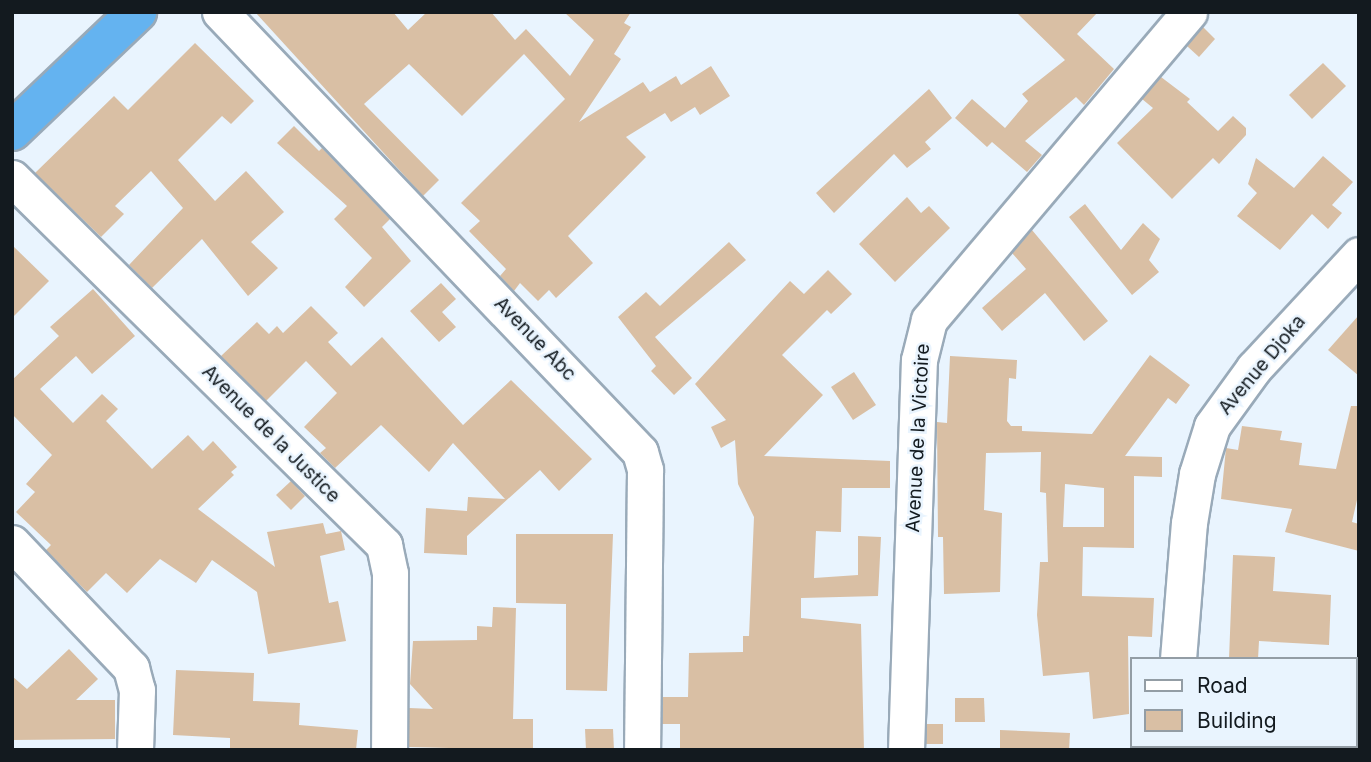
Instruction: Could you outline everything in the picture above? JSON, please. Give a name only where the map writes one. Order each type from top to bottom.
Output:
[{"type":"highway","points":[[12,131],[137,12]]},
{"type":"street","name":"Avenue Abc","points":[[220,12],[640,452],[645,470],[642,750]]},
{"type":"street","name":"Avenue de la Victoire","points":[[906,750],[919,360],[929,320],[1189,12]]},
{"type":"street","name":"Avenue de la Justice","points":[[12,178],[384,545],[390,573],[389,750]]},
{"type":"street","name":"Avenue Djoka","points":[[1178,657],[1189,523],[1197,474],[1212,426],[1254,368],[1359,255]]},
{"type":"street","points":[[12,543],[131,668],[137,690],[135,750]]},
{"type":"building","points":[[255,12],[393,12],[408,30],[427,12],[491,12],[515,40],[526,29],[570,76],[594,40],[564,12],[631,12],[624,23],[631,27],[614,54],[621,59],[579,122],[643,82],[650,92],[676,76],[681,85],[711,66],[730,96],[700,115],[695,107],[671,122],[665,113],[626,137],[646,157],[568,236],[593,263],[556,298],[549,290],[538,301],[520,283],[514,291],[500,276],[506,269],[469,231],[480,221],[461,203],[565,99],[524,54],[462,116],[409,64],[364,104],[439,180],[423,196]]},
{"type":"building","points":[[1016,12],[1098,12],[1077,34],[1114,69],[1084,105],[1076,97],[1025,141],[1042,155],[1027,172],[992,142],[987,147],[955,118],[972,99],[1005,128],[1028,101],[1022,94],[1065,60]]},
{"type":"building","points":[[1203,27],[1215,39],[1199,57],[1187,46]]},
{"type":"building","points":[[195,43],[254,101],[231,124],[222,116],[178,160],[215,201],[246,171],[284,212],[251,242],[278,268],[248,296],[202,239],[152,288],[129,265],[183,208],[151,171],[115,206],[124,214],[101,237],[35,173],[114,96],[128,110]]},
{"type":"building","points":[[1323,63],[1346,86],[1312,119],[1289,95]]},
{"type":"building","points":[[1161,77],[1190,99],[1187,102],[1218,131],[1233,116],[1246,128],[1246,135],[1219,164],[1213,158],[1172,199],[1117,143],[1153,108],[1142,99]]},
{"type":"building","points":[[929,89],[952,118],[925,142],[931,149],[907,168],[894,154],[834,213],[816,193]]},
{"type":"building","points":[[294,126],[319,151],[322,148],[390,219],[382,227],[411,261],[364,307],[345,287],[372,258],[334,219],[347,206],[277,143]]},
{"type":"building","points":[[1323,156],[1353,182],[1332,205],[1342,213],[1328,229],[1312,214],[1280,250],[1237,216],[1257,193],[1248,184],[1256,158],[1294,188]]},
{"type":"building","points":[[907,197],[921,213],[929,206],[950,228],[895,282],[859,244]]},
{"type":"building","points":[[1085,204],[1121,250],[1143,223],[1160,239],[1149,260],[1159,272],[1132,295],[1069,217]]},
{"type":"building","points":[[1032,230],[1108,321],[1084,341],[1045,293],[1002,331],[982,308],[1026,269],[1012,253]]},
{"type":"building","points":[[729,242],[746,260],[655,337],[692,378],[674,395],[651,371],[656,366],[618,317],[646,292],[660,306]]},
{"type":"building","points":[[12,245],[49,281],[12,318]]},
{"type":"building","points":[[828,270],[852,294],[831,314],[827,310],[782,355],[823,395],[764,456],[890,461],[890,488],[842,488],[841,532],[816,531],[814,578],[858,575],[858,536],[881,537],[878,596],[801,598],[801,618],[861,624],[864,750],[680,750],[680,724],[662,724],[663,697],[688,697],[689,653],[743,652],[743,636],[749,636],[754,517],[738,484],[735,440],[721,448],[711,427],[726,420],[695,384],[790,281],[804,294]]},
{"type":"building","points":[[441,283],[456,299],[442,312],[456,327],[439,342],[410,311]]},
{"type":"building","points":[[93,289],[135,336],[92,374],[76,356],[40,389],[73,423],[102,394],[118,409],[106,421],[152,469],[188,435],[203,451],[213,441],[237,467],[231,472],[234,475],[198,509],[275,567],[267,532],[323,523],[326,534],[341,531],[345,550],[320,556],[329,603],[338,601],[346,641],[268,654],[257,592],[212,560],[196,583],[160,559],[127,593],[106,573],[87,592],[46,550],[51,545],[16,512],[35,492],[26,484],[52,455],[12,414],[12,380],[59,336],[50,327]]},
{"type":"building","points":[[311,306],[338,333],[328,342],[351,366],[382,337],[463,425],[511,380],[592,459],[559,491],[540,470],[467,536],[467,555],[424,553],[426,508],[467,511],[468,497],[505,499],[453,443],[429,472],[381,425],[335,468],[320,453],[326,448],[304,427],[337,393],[306,361],[266,401],[221,356],[257,322],[269,334],[277,326],[283,333]]},
{"type":"building","points":[[1359,315],[1359,376],[1328,350]]},
{"type":"building","points":[[1150,355],[1190,385],[1176,404],[1168,398],[1125,456],[1162,457],[1162,477],[1134,476],[1134,548],[1083,547],[1082,596],[1154,598],[1152,637],[1128,636],[1129,714],[1093,719],[1089,672],[1043,676],[1037,615],[1040,562],[1048,562],[1046,493],[1040,492],[1041,452],[986,453],[984,510],[1002,513],[1000,592],[944,594],[943,537],[938,537],[937,422],[947,423],[950,356],[1017,360],[1016,379],[1009,378],[1007,421],[1011,426],[1022,426],[1022,431],[1092,434]],"holes":[[[1065,484],[1104,488],[1104,527],[1063,527]]]},
{"type":"building","points":[[854,372],[876,405],[853,420],[831,387]]},
{"type":"building","points":[[1351,406],[1359,406],[1359,491],[1352,522],[1359,524],[1359,551],[1285,532],[1292,509],[1221,499],[1226,448],[1238,450],[1242,426],[1282,431],[1280,440],[1302,443],[1299,465],[1336,469]]},
{"type":"building","points":[[291,481],[305,496],[291,510],[276,495]]},
{"type":"building","points":[[516,534],[613,534],[607,691],[566,690],[566,604],[516,603]]},
{"type":"building","points":[[1233,555],[1275,557],[1273,591],[1331,595],[1329,645],[1259,641],[1258,657],[1229,657]]},
{"type":"building","points":[[493,607],[516,608],[513,719],[533,719],[533,750],[409,747],[409,708],[433,709],[410,684],[413,641],[477,640],[477,626],[492,627]]},
{"type":"building","points":[[69,649],[98,679],[76,700],[115,700],[115,739],[12,740],[12,676],[27,689]]},
{"type":"building","points":[[176,670],[254,673],[253,701],[300,703],[299,725],[358,730],[356,750],[230,750],[230,738],[173,735]]},
{"type":"building","points":[[955,698],[984,698],[985,722],[955,722]]},
{"type":"building","points":[[927,724],[943,724],[943,744],[926,744]]},
{"type":"building","points":[[585,729],[613,729],[614,750],[586,750]]},
{"type":"building","points":[[1000,730],[1070,733],[1069,750],[1000,750]]}]
